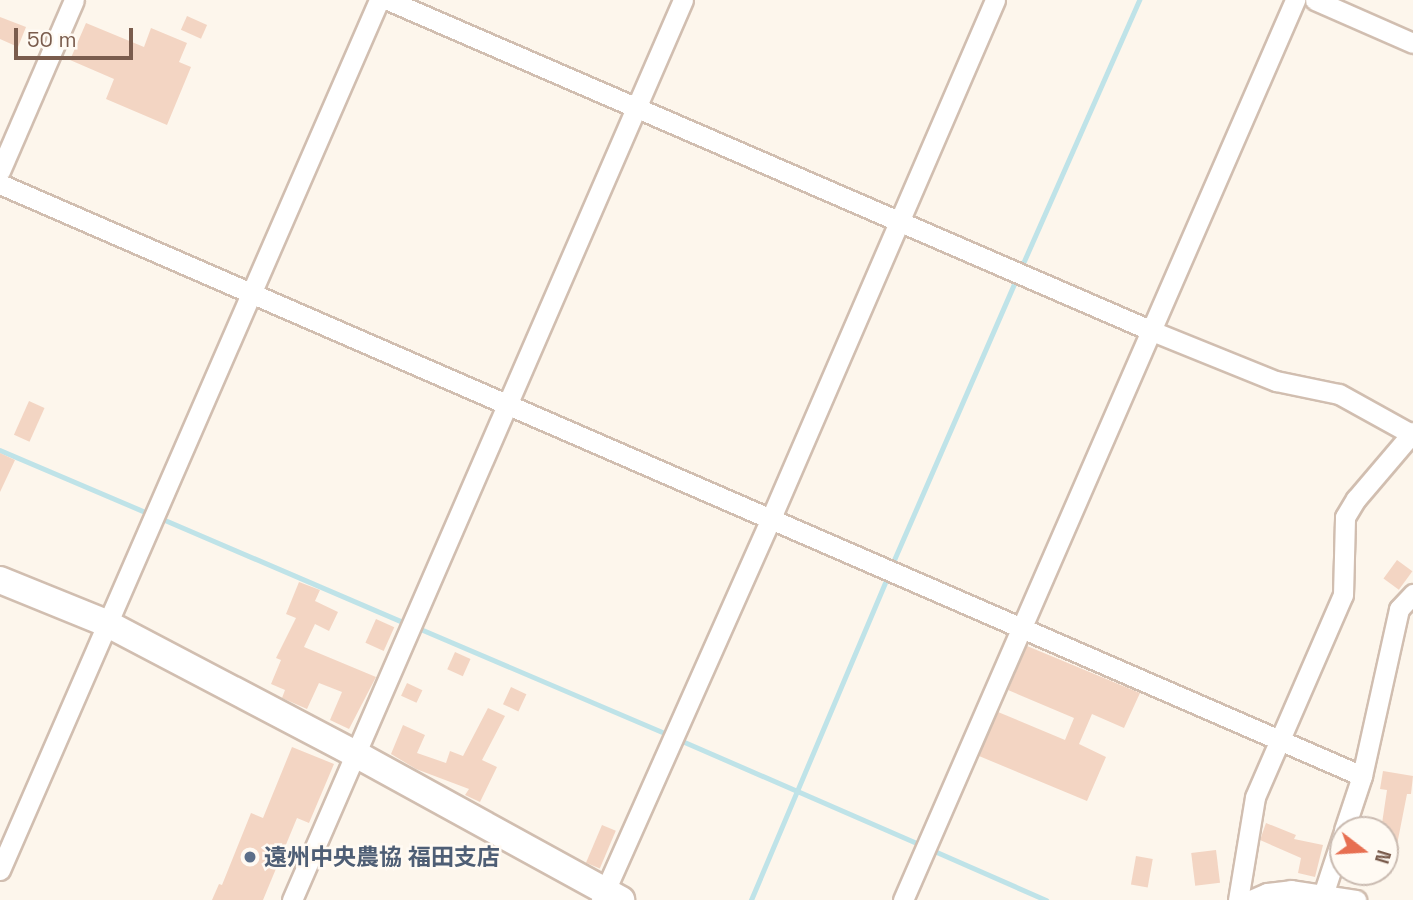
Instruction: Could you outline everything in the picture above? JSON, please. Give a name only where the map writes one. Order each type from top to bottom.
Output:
[{"type":"street","points":[[0,171],[74,0]]},
{"type":"street","points":[[0,870],[379,0]]},
{"type":"street","points":[[388,0],[1152,331],[1276,381],[1339,394],[1413,434],[1356,499],[1346,517],[1343,594],[1255,797],[1238,900]]},
{"type":"street","points":[[292,900],[683,0]]},
{"type":"street","points":[[0,580],[106,623],[354,753],[609,897],[995,0]]},
{"type":"street","points":[[903,900],[1295,0]]},
{"type":"street","points":[[1315,0],[1413,43]]},
{"type":"street","points":[[0,184],[1362,776]]},
{"type":"street","points":[[1349,816],[1362,776],[1399,609],[1413,594]]},
{"type":"street","points":[[1323,895],[1329,877]]},
{"type":"street","points":[[1251,900],[1268,893],[1291,890],[1356,900]]},
{"type":"building","points":[[187,16],[207,25],[201,39],[181,30]]},
{"type":"building","points":[[0,17],[26,27],[18,47],[0,39]]},
{"type":"building","points":[[86,23],[144,47],[151,28],[187,43],[179,62],[191,67],[167,125],[106,99],[114,79],[70,60]]},
{"type":"building","points":[[29,401],[45,408],[29,442],[14,435]]},
{"type":"building","points":[[0,453],[15,460],[0,492]]},
{"type":"building","points":[[1397,560],[1412,571],[1399,590],[1383,579]]},
{"type":"building","points":[[299,582],[320,590],[315,601],[338,612],[329,631],[315,624],[304,647],[376,677],[349,729],[330,720],[342,692],[319,683],[307,709],[282,698],[285,690],[271,684],[281,660],[276,658],[296,618],[286,614]]},
{"type":"building","points":[[376,619],[394,627],[384,651],[365,643]]},
{"type":"building","points":[[1027,646],[1140,693],[1124,728],[1092,714],[1079,744],[1106,757],[1087,801],[979,756],[998,712],[1065,740],[1074,718],[1008,690]]},
{"type":"building","points":[[455,652],[471,659],[463,676],[447,669]]},
{"type":"building","points":[[407,683],[422,690],[416,703],[401,696]]},
{"type":"building","points":[[511,687],[526,694],[518,711],[503,704]]},
{"type":"building","points":[[488,708],[505,716],[482,760],[497,767],[480,802],[465,795],[469,789],[416,769],[391,754],[403,725],[425,735],[417,753],[446,763],[450,751],[463,756]]},
{"type":"building","points":[[292,747],[334,764],[309,823],[297,818],[263,900],[212,900],[219,884],[222,885],[251,813],[263,818]]},
{"type":"building","points":[[1383,771],[1413,776],[1411,794],[1407,794],[1399,835],[1399,816],[1383,816],[1387,790],[1380,789]]},
{"type":"building","points":[[1266,823],[1296,835],[1294,839],[1323,845],[1315,877],[1298,873],[1301,858],[1260,840]]},
{"type":"building","points":[[602,825],[616,831],[600,869],[586,863]]},
{"type":"building","points":[[1216,850],[1220,883],[1195,886],[1191,853]]},
{"type":"building","points":[[1136,856],[1153,859],[1148,888],[1131,885]]},
{"type":"waterway","points":[[1021,268],[1139,0]]},
{"type":"waterway","points":[[891,567],[1016,280]]},
{"type":"waterway","points":[[0,450],[150,514]]},
{"type":"waterway","points":[[158,517],[408,624]]},
{"type":"waterway","points":[[751,900],[888,575]]},
{"type":"waterway","points":[[416,627],[669,735]]},
{"type":"waterway","points":[[680,740],[922,845]]},
{"type":"waterway","points":[[930,849],[1046,900]]},
{"type":"place","name":"遠州中央農協 福田支店","points":[[250,857]]}]
